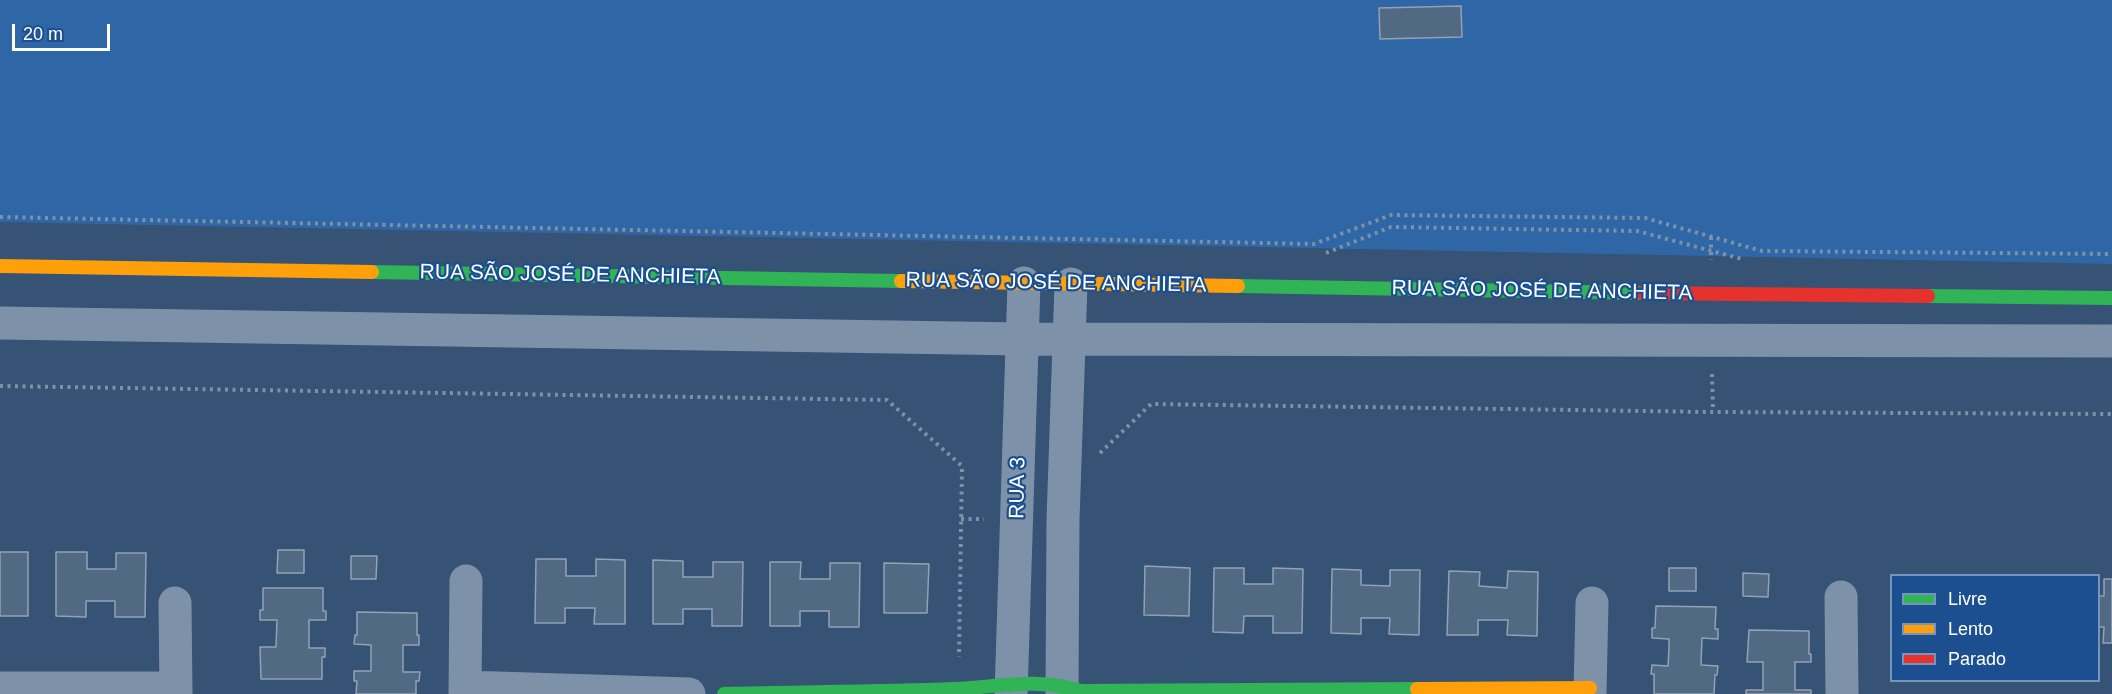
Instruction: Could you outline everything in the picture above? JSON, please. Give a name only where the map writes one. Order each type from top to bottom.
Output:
[{"type":"street","name":"RUA SÃO JOSÉ DE ANCHIETA","points":[[0,266],[1688,294],[2112,298]]},
{"type":"street","name":"RUA 3","points":[[1011,688],[1024,283]]},
{"type":"street","points":[[1062,689],[1063,520],[1071,284]]},
{"type":"street","points":[[0,323],[1022,339],[2112,341]]},
{"type":"street","points":[[466,580],[465,691],[689,694]]},
{"type":"street","points":[[1841,597],[1842,694]]},
{"type":"street","points":[[0,688],[176,691],[175,603]]},
{"type":"street","points":[[724,694],[1011,688],[1081,691],[1590,691],[1592,603]]},
{"type":"path","points":[[0,217],[1314,244],[1391,215],[1645,218],[1762,251],[2112,254]]},
{"type":"path","points":[[1316,257],[1391,227],[1636,231],[1749,261]]},
{"type":"path","points":[[0,386],[887,400],[962,466],[958,689]]},
{"type":"path","points":[[1151,404],[1713,412],[2112,414]]},
{"type":"shaded area","points":[[0,0],[2112,0],[2112,264],[0,222]]},
{"type":"building","points":[[1461,6],[1462,37],[1380,39],[1379,8]]},
{"type":"building","points":[[278,550],[304,550],[304,573],[277,573]]},
{"type":"building","points":[[0,552],[28,552],[28,616],[0,616]]},
{"type":"building","points":[[56,552],[87,552],[87,569],[116,569],[116,553],[146,553],[145,617],[115,617],[115,601],[86,601],[86,617],[56,616]]},
{"type":"building","points":[[351,556],[377,556],[376,579],[351,579]]},
{"type":"building","points":[[536,559],[566,559],[566,576],[596,576],[596,559],[625,560],[625,624],[594,624],[595,608],[565,608],[565,623],[535,623]]},
{"type":"building","points":[[653,560],[683,561],[683,577],[713,577],[713,562],[743,562],[742,626],[712,626],[712,609],[683,609],[683,624],[653,624]]},
{"type":"building","points":[[770,562],[801,562],[800,579],[830,579],[830,563],[860,563],[859,627],[829,627],[829,611],[800,611],[800,626],[770,626]]},
{"type":"building","points":[[884,563],[929,564],[927,613],[884,613]]},
{"type":"building","points":[[1145,566],[1190,568],[1189,616],[1144,615]]},
{"type":"building","points":[[1214,568],[1244,568],[1244,584],[1273,584],[1273,568],[1303,569],[1302,633],[1273,633],[1273,616],[1244,616],[1243,633],[1213,632]]},
{"type":"building","points":[[1669,568],[1696,568],[1696,591],[1669,591]]},
{"type":"building","points":[[1332,569],[1361,570],[1361,585],[1390,586],[1390,570],[1420,570],[1419,635],[1389,634],[1390,618],[1361,618],[1361,634],[1331,633]]},
{"type":"building","points":[[1449,571],[1480,572],[1479,586],[1507,588],[1508,571],[1538,572],[1537,636],[1507,635],[1508,620],[1478,620],[1478,635],[1447,635]]},
{"type":"building","points":[[1743,573],[1769,574],[1768,597],[1743,596]]},
{"type":"building","points":[[2104,579],[2112,579],[2112,643],[2103,643],[2104,627],[2100,627],[2100,596],[2104,596]]},
{"type":"building","points":[[263,588],[323,588],[323,611],[326,611],[326,620],[309,620],[309,648],[325,648],[325,657],[322,657],[322,679],[261,679],[260,647],[276,647],[277,620],[260,620],[260,610],[263,610]]},
{"type":"building","points":[[1656,606],[1716,607],[1715,629],[1718,629],[1718,639],[1702,638],[1701,665],[1718,666],[1714,694],[1654,694],[1652,665],[1668,666],[1669,647],[1669,639],[1652,638]]},
{"type":"building","points":[[357,612],[417,613],[419,645],[403,645],[403,672],[420,672],[419,681],[416,681],[416,694],[356,694],[357,681],[354,681],[354,671],[371,671],[371,645],[354,644],[355,635],[357,635]]},
{"type":"building","points":[[1749,630],[1809,631],[1811,662],[1795,662],[1795,690],[1811,690],[1811,694],[1746,694],[1746,690],[1763,690],[1763,662],[1747,662]]},
{"type":"traffic: fast","points":[[372,272],[901,281]]},
{"type":"traffic: fast","points":[[1238,286],[1642,293]]},
{"type":"traffic: fast","points":[[1928,296],[2112,298]]},
{"type":"traffic: fast","points":[[724,694],[925,690],[1018,684],[1048,684],[1081,691],[1417,689]]},
{"type":"traffic: slow","points":[[0,266],[372,272]]},
{"type":"traffic: slow","points":[[901,281],[1238,286]]},
{"type":"traffic: slow","points":[[1417,689],[1590,688]]},
{"type":"traffic: jam","points":[[1642,293],[1928,296]]}]
